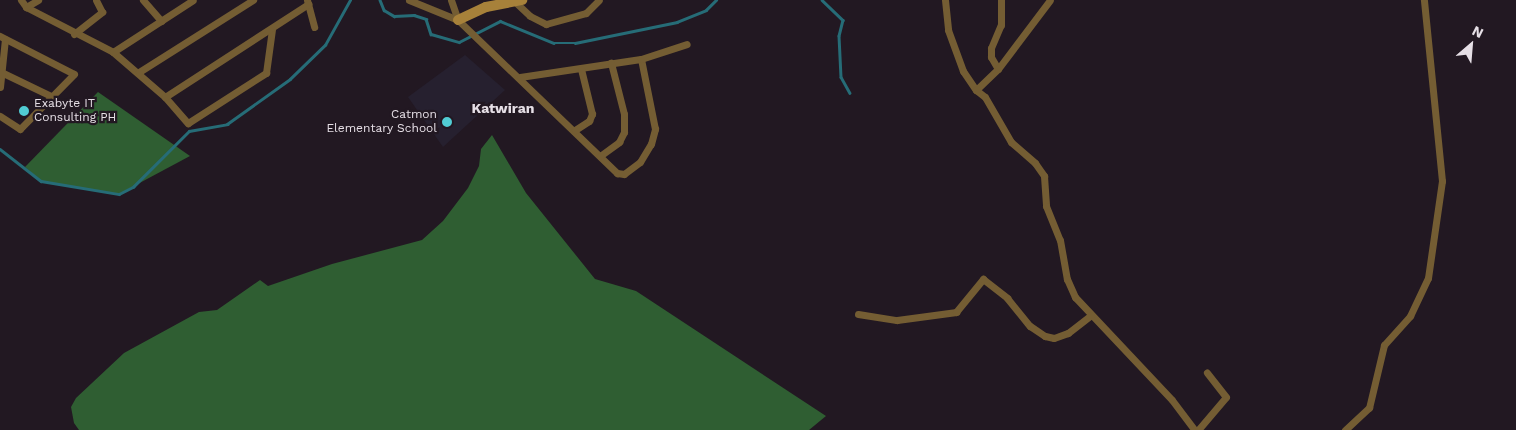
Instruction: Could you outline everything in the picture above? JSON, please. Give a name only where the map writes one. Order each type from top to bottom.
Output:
[{"type":"street","points":[[21,0],[26,7],[74,34],[113,52],[165,97],[188,123],[266,73],[272,29]]},
{"type":"street","points":[[26,7],[38,0]]},
{"type":"street","points":[[74,34],[102,12],[96,0]]},
{"type":"street","points":[[143,0],[161,21]]},
{"type":"street","points":[[138,72],[253,0]]},
{"type":"street","points":[[409,0],[420,2],[458,20],[469,29],[520,76],[617,173],[624,174],[640,162],[650,144],[655,129],[641,59]]},
{"type":"street","points":[[451,0],[458,20]]},
{"type":"street","points":[[458,20],[485,3],[516,1],[546,24],[586,14],[598,0]]},
{"type":"street","points":[[945,0],[946,24],[958,62],[976,90],[986,97],[1011,142],[1035,163],[1044,176],[1046,206],[1064,256],[1070,287],[1091,315],[1172,400],[1196,430],[1226,397],[1207,373]]},
{"type":"street","points":[[998,69],[991,57],[991,48],[1001,25],[1001,0]]},
{"type":"street","points":[[976,90],[998,69],[1050,0]]},
{"type":"street","points":[[1344,430],[1369,408],[1384,345],[1410,316],[1428,278],[1442,181],[1424,0]]},
{"type":"street","points":[[113,52],[189,1]]},
{"type":"street","points":[[165,97],[272,29],[307,2],[314,27]]},
{"type":"street","points":[[0,88],[2,37],[74,74],[20,129],[0,116]]},
{"type":"street","points":[[520,76],[581,69],[641,59],[687,44]]},
{"type":"street","points":[[600,156],[619,142],[624,132],[624,114],[612,63]]},
{"type":"street","points":[[575,130],[589,121],[592,114],[581,69]]},
{"type":"street","points":[[2,72],[53,97]]},
{"type":"street","points":[[858,314],[897,320],[956,312],[983,279],[1007,298],[1030,326],[1044,336],[1054,338],[1068,333],[1091,315]]},
{"type":"shaded area","name":"Catmon Elementary School","points":[[465,55],[505,90],[443,147],[408,97]]},
{"type":"green space","points":[[98,92],[190,156],[119,194],[41,181],[25,167]]},
{"type":"green space","points":[[492,135],[526,193],[595,279],[636,291],[826,416],[809,430],[79,430],[74,423],[71,407],[76,398],[124,353],[199,312],[217,310],[260,280],[268,286],[332,264],[422,240],[443,221],[468,188],[479,166],[481,149]]},
{"type":"waterway","points":[[0,149],[41,181],[119,194],[133,187],[189,131],[227,124],[290,79],[325,45],[350,0]]},
{"type":"waterway","points":[[380,0],[384,10],[394,16],[414,15],[426,19],[431,34],[459,42],[500,21],[554,43],[575,43],[677,22],[706,10],[716,0]]},
{"type":"waterway","points":[[822,0],[843,20],[839,36],[841,77],[850,93]]},
{"type":"place","name":"Exabyte IT Consulting PH","points":[[24,111]]},
{"type":"place","name":"Catmon Elementary School","points":[[447,122]]},
{"type":"district","name":"Katwiran","points":[[503,108]]}]
